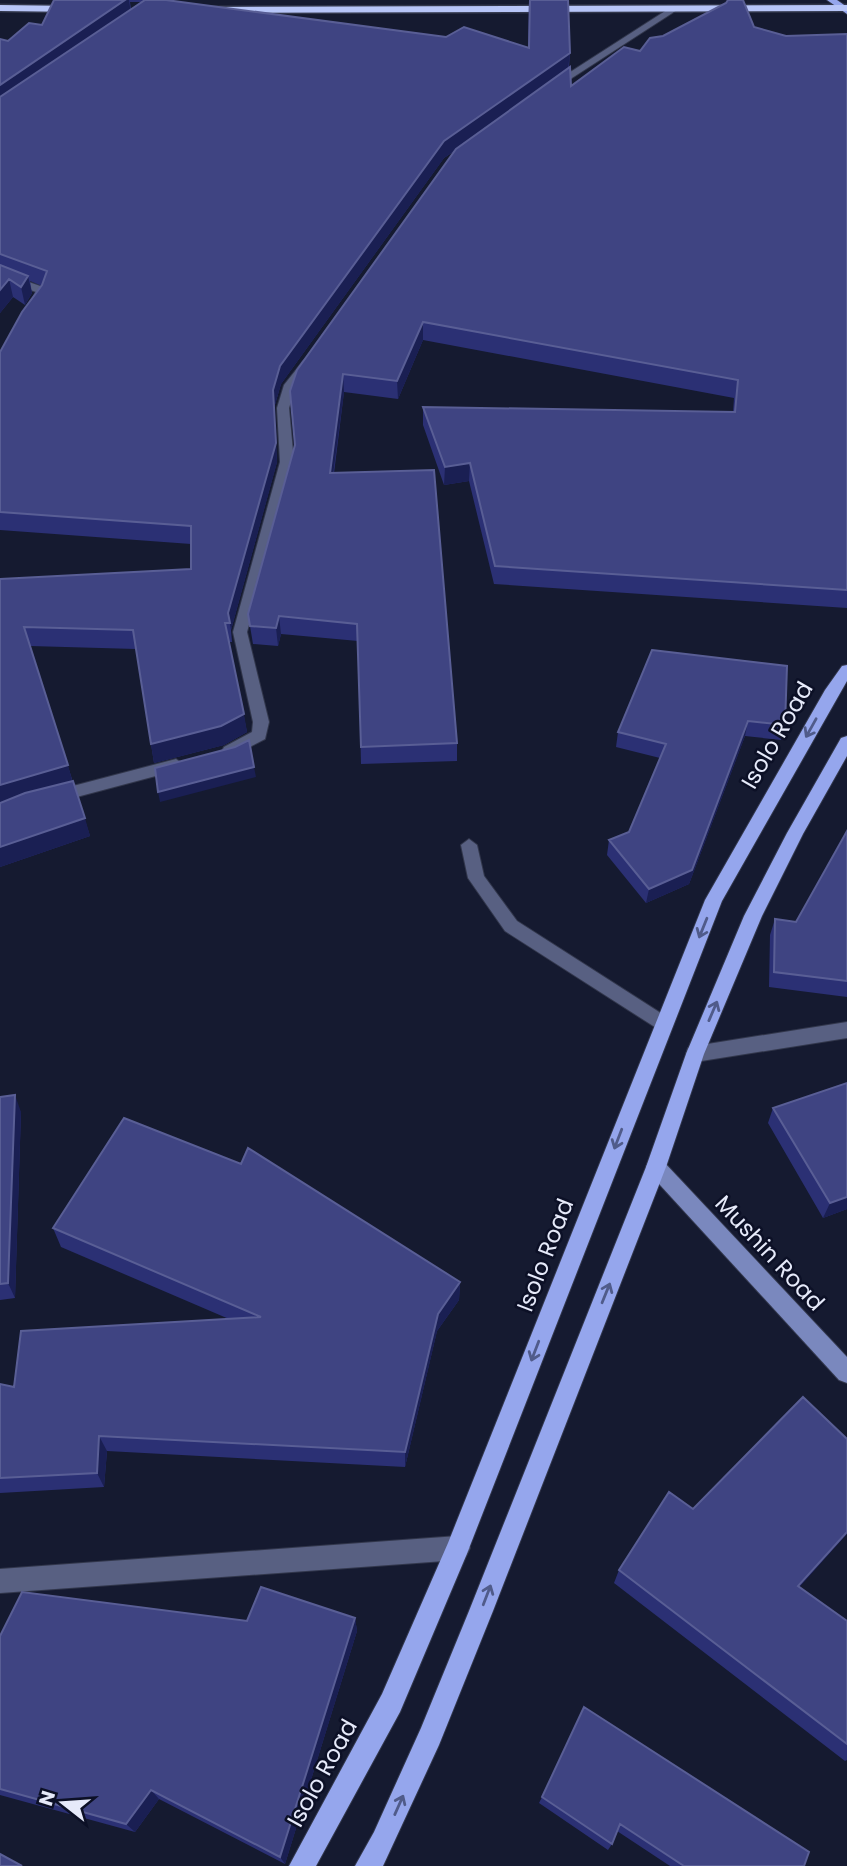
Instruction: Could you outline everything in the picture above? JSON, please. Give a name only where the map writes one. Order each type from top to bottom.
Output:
[{"type":"highway","points":[[0,8],[93,9]]},
{"type":"highway","points":[[202,10],[845,9]]},
{"type":"main road","points":[[831,0],[845,9]]},
{"type":"main road","name":"Isolo Road","points":[[302,1866],[391,1703],[458,1548],[714,900],[830,694],[847,670]]},
{"type":"main road","points":[[368,1866],[383,1841],[440,1711],[656,1167],[695,1054],[753,916],[795,832],[847,742]]},
{"type":"main road","name":"Mushin Road","points":[[656,1167],[847,1373]]},
{"type":"street","points":[[545,92],[676,8]]},
{"type":"street","points":[[0,275],[42,290],[38,301],[23,322]]},
{"type":"street","points":[[218,755],[259,735],[261,722],[240,632],[287,462],[283,408],[290,386],[315,354]]},
{"type":"street","points":[[39,801],[192,761]]},
{"type":"street","points":[[469,845],[476,878],[511,926],[664,1024]]},
{"type":"street","points":[[695,1054],[847,1030]]},
{"type":"street","points":[[0,1581],[458,1548]]},
{"type":"building","points":[[54,0],[125,0],[0,85],[0,39],[8,41],[29,23],[42,25]]},
{"type":"building","points":[[145,0],[166,0],[446,37],[464,27],[529,48],[530,0],[568,0],[570,53],[444,141],[280,366],[273,390],[276,443],[228,613],[230,623],[225,623],[244,714],[221,726],[151,744],[133,630],[24,627],[68,765],[0,785],[0,579],[191,569],[191,526],[0,512],[0,352],[22,312],[42,285],[47,271],[0,254],[0,97]]},
{"type":"building","points":[[728,0],[743,0],[754,27],[786,36],[847,34],[847,590],[495,566],[470,463],[445,467],[423,407],[735,412],[738,380],[423,322],[397,381],[343,374],[330,473],[434,470],[457,743],[361,747],[357,624],[279,616],[276,628],[250,626],[248,614],[295,445],[290,391],[297,370],[456,149],[570,67],[571,86],[624,47],[640,51],[650,38],[663,36]]},
{"type":"building","points":[[0,265],[28,276],[21,287],[9,279],[0,290]]},
{"type":"building","points":[[652,650],[787,666],[785,725],[748,721],[692,870],[649,889],[609,840],[629,832],[666,744],[618,732]]},
{"type":"building","points":[[249,740],[254,767],[158,792],[155,768],[235,747]]},
{"type":"building","points":[[73,781],[85,818],[0,847],[0,803],[25,793]]},
{"type":"building","points":[[847,831],[847,981],[774,972],[775,919],[796,922]]},
{"type":"building","points":[[847,1083],[847,1197],[830,1203],[773,1108]]},
{"type":"building","points":[[15,1095],[8,1283],[0,1284],[0,1097]]},
{"type":"building","points":[[124,1118],[241,1164],[248,1148],[460,1282],[438,1314],[405,1452],[99,1436],[97,1473],[0,1478],[0,1384],[14,1387],[21,1331],[261,1317],[53,1228]]},
{"type":"building","points":[[803,1397],[847,1439],[847,1532],[798,1586],[847,1621],[847,1744],[619,1570],[669,1492],[693,1509]]},
{"type":"building","points":[[261,1587],[355,1618],[280,1857],[151,1790],[126,1824],[0,1789],[0,1636],[22,1592],[247,1621]]},
{"type":"building","points":[[584,1707],[809,1852],[804,1866],[684,1866],[620,1824],[612,1844],[542,1797]]},
{"type":"building","points":[[0,1854],[22,1866],[0,1866]]}]
